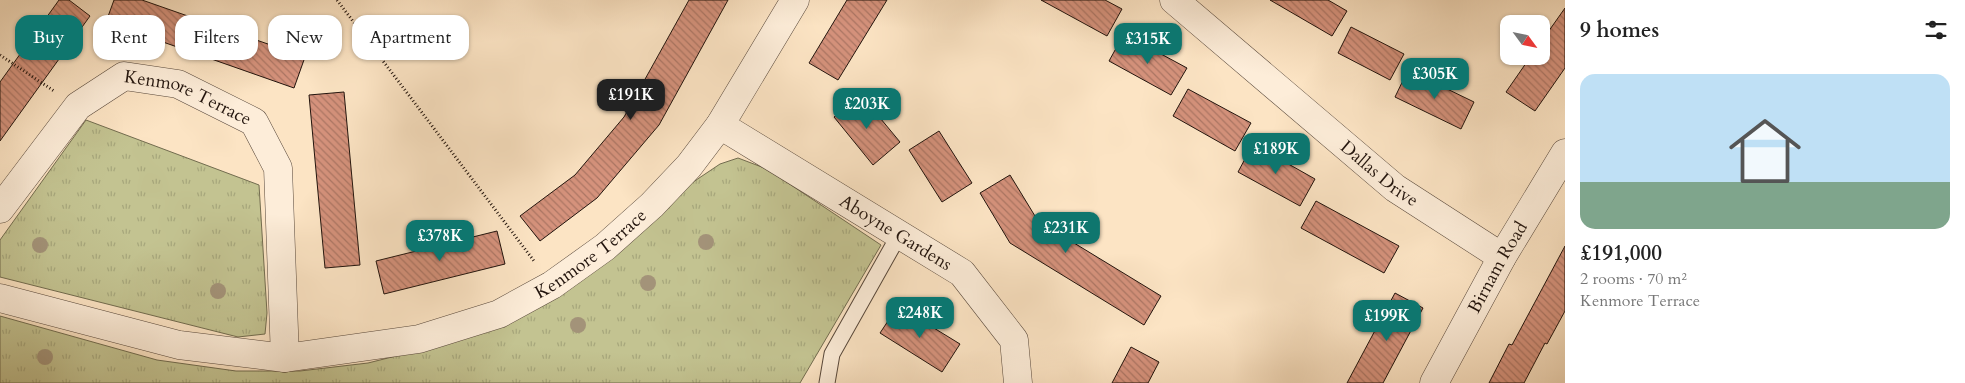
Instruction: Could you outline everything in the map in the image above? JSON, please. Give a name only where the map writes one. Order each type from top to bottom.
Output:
[{"type":"street","name":"Kenmore Terrace","points":[[0,298],[179,345],[285,358],[419,339],[499,314],[552,286],[605,247],[652,204],[689,166],[720,125],[795,0]]},
{"type":"street","name":"Dallas Drive","points":[[1174,0],[1395,188],[1502,257]]},
{"type":"street","name":"Kenmore Terrace","points":[[0,209],[78,106],[124,76],[178,84],[254,122],[278,168],[285,358]]},
{"type":"street","name":"Aboyne Gardens","points":[[720,125],[962,273],[1014,340],[1018,383]]},
{"type":"street","name":"Birnam Road","points":[[1434,383],[1502,257],[1565,153]]},
{"type":"lane","points":[[827,383],[832,354],[899,235]]},
{"type":"path","points":[[337,0],[532,258]]},
{"type":"path","points":[[0,55],[78,106]]},
{"type":"green space","points":[[86,120],[259,185],[267,313],[265,334],[238,337],[0,277],[0,240]]},
{"type":"green space","points":[[738,158],[767,169],[881,245],[800,383],[0,383],[0,316],[157,360],[236,371],[300,371],[368,363],[456,341],[720,164]]},
{"type":"building","points":[[59,0],[69,0],[90,16],[83,26],[83,15],[48,15]]},
{"type":"building","points":[[114,0],[142,0],[185,15],[175,15],[175,46],[165,43],[165,15],[109,15]]},
{"type":"building","points":[[689,0],[728,0],[659,125],[597,198],[540,241],[520,216],[575,175],[624,117]]},
{"type":"building","points":[[847,0],[887,0],[838,80],[809,63]]},
{"type":"building","points":[[1041,0],[1105,0],[1122,9],[1107,36]]},
{"type":"building","points":[[1270,0],[1328,0],[1347,11],[1332,36]]},
{"type":"building","points":[[1565,8],[1565,68],[1535,111],[1506,92],[1525,65],[1550,65],[1550,29]]},
{"type":"building","points":[[1351,27],[1404,54],[1390,80],[1338,53]]},
{"type":"building","points":[[1124,34],[1187,68],[1171,95],[1109,61]]},
{"type":"building","points":[[258,41],[268,44],[268,60],[304,60],[294,88],[214,60],[258,60]]},
{"type":"building","points":[[16,60],[58,60],[0,141],[0,82]]},
{"type":"building","points":[[1408,70],[1474,102],[1461,129],[1395,97]]},
{"type":"building","points":[[1188,89],[1251,123],[1235,151],[1173,116]]},
{"type":"building","points":[[344,92],[360,265],[325,268],[309,95]]},
{"type":"building","points":[[861,95],[900,142],[873,165],[834,117]]},
{"type":"building","points":[[939,131],[972,183],[942,202],[909,150]]},
{"type":"building","points":[[1253,144],[1315,179],[1300,206],[1238,172]]},
{"type":"building","points":[[1010,175],[1038,221],[1161,296],[1144,325],[1010,243],[980,193]]},
{"type":"building","points":[[1316,201],[1399,246],[1384,273],[1301,228]]},
{"type":"building","points":[[497,231],[505,264],[384,294],[376,261]]},
{"type":"building","points":[[1565,246],[1565,311],[1547,344],[1545,343],[1524,383],[1489,383],[1509,344],[1512,345]]},
{"type":"building","points":[[1395,293],[1423,308],[1383,383],[1347,383]]},
{"type":"building","points":[[898,306],[960,344],[942,372],[880,333]]},
{"type":"building","points":[[1131,347],[1159,362],[1148,383],[1112,383]]}]
